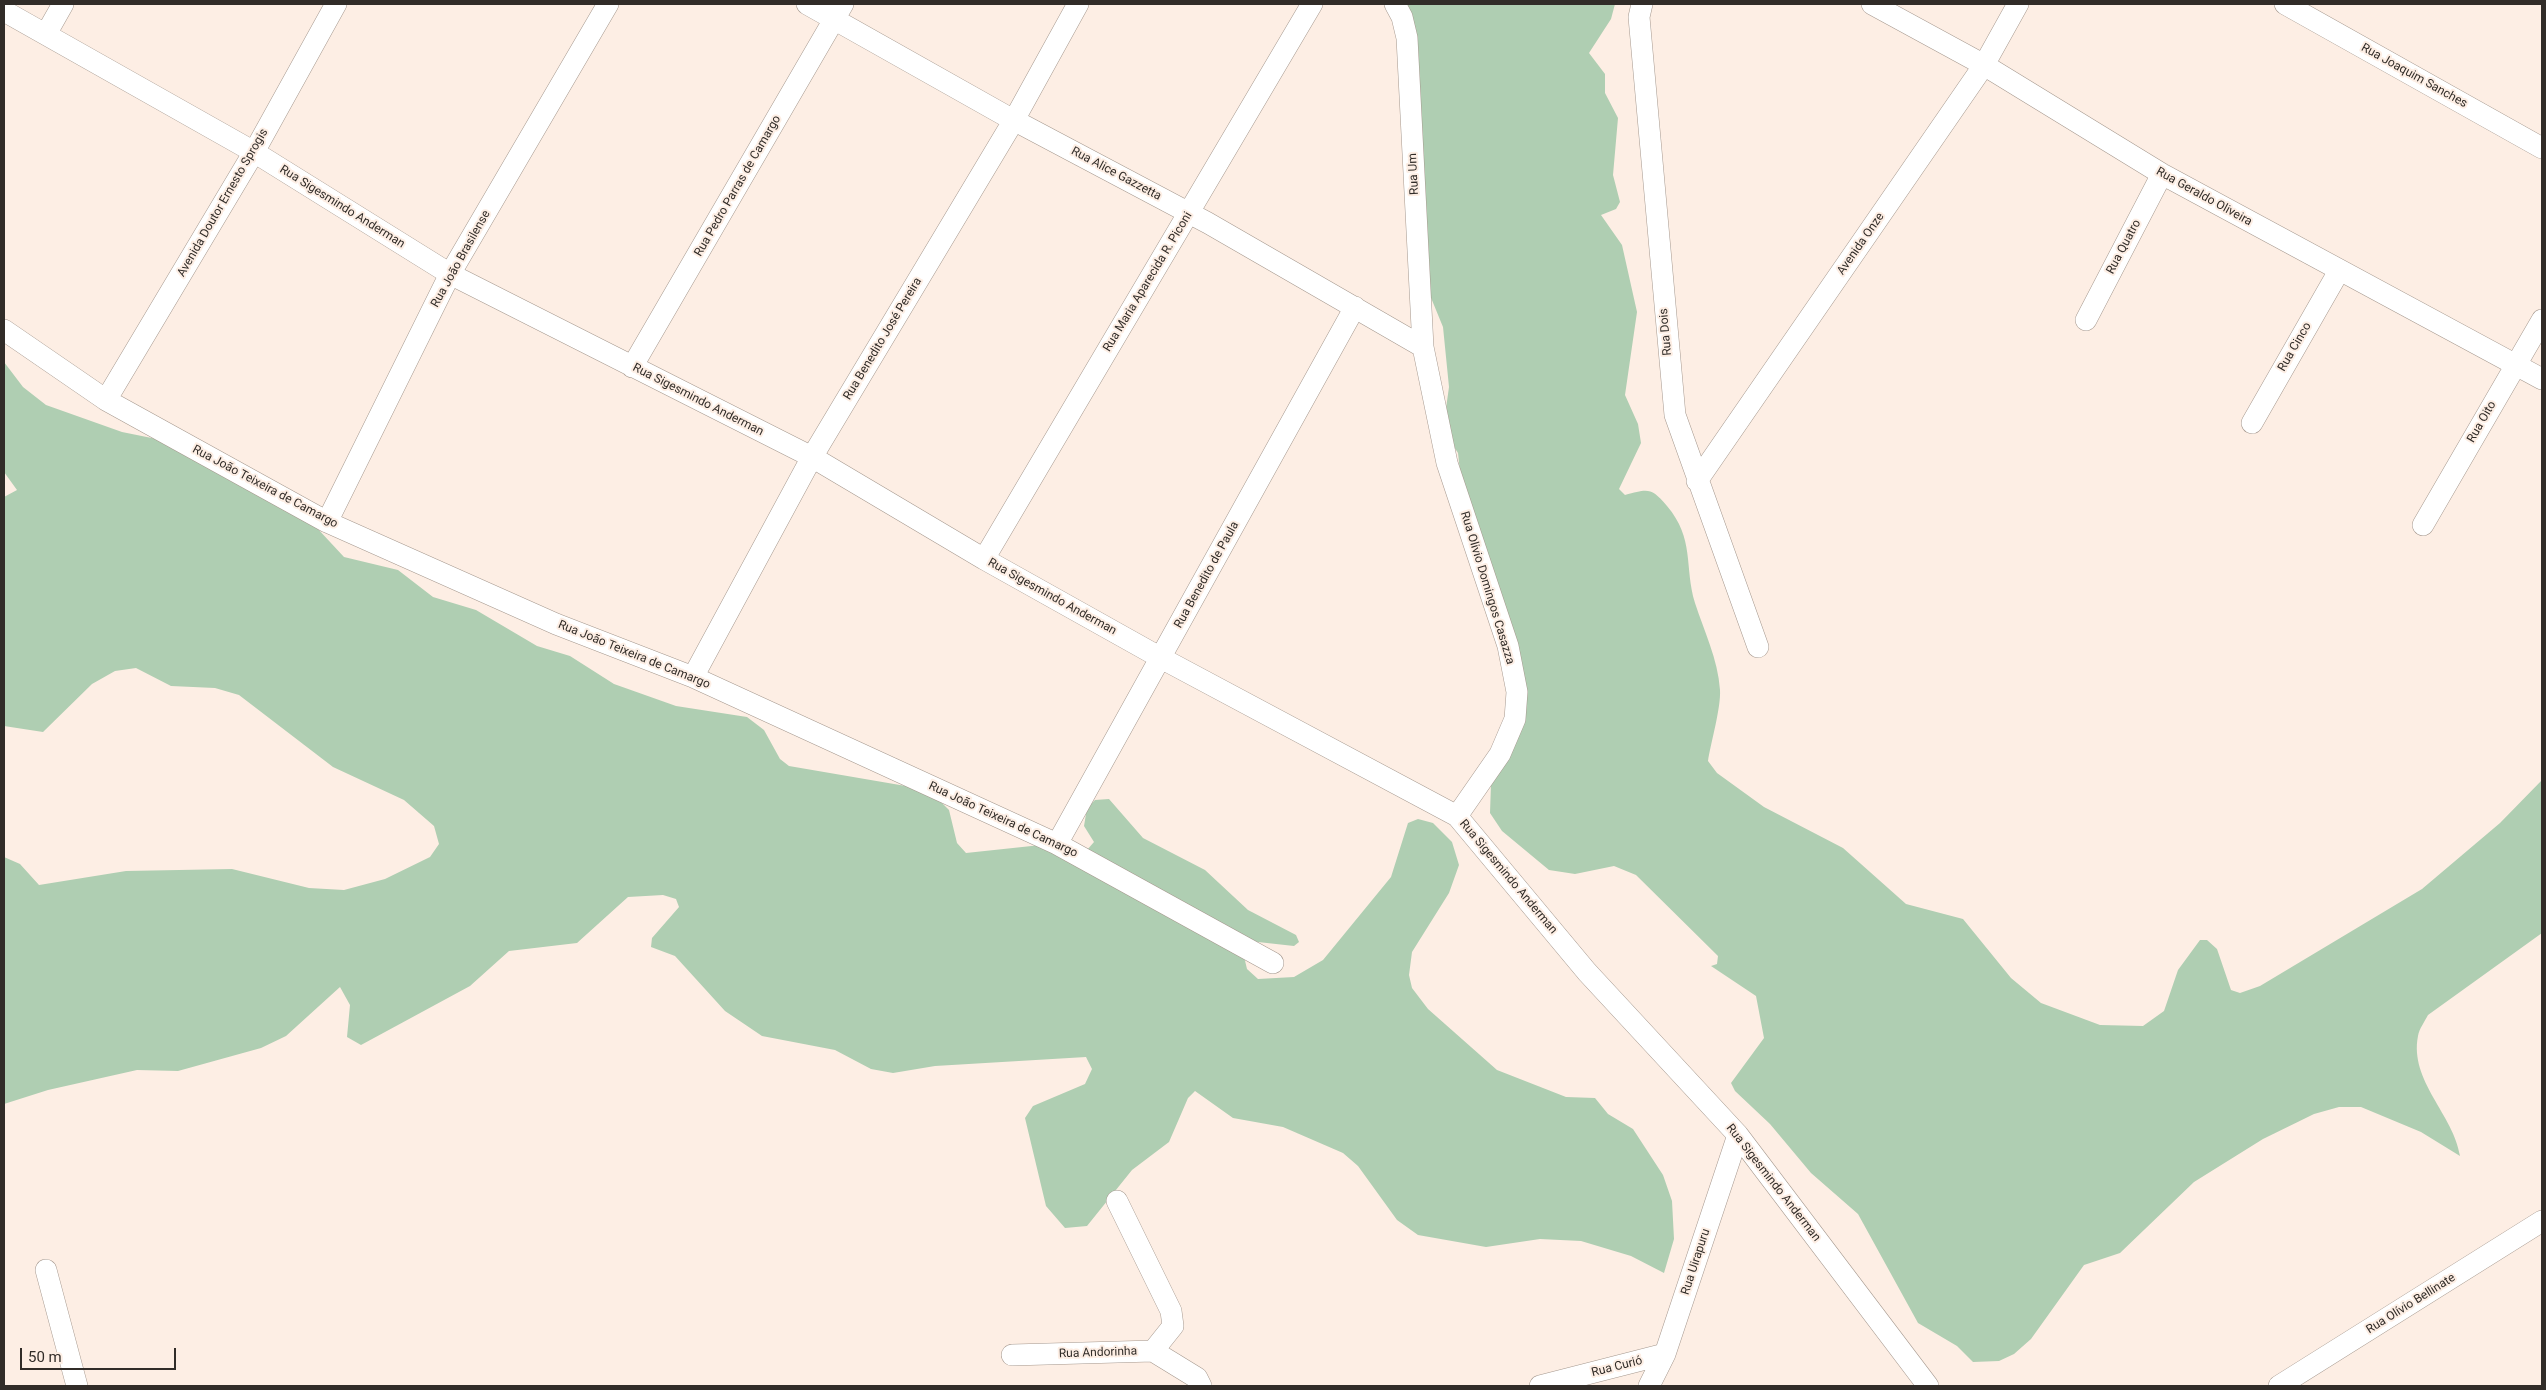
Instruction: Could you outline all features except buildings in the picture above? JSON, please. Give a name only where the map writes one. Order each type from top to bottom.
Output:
[{"type":"street","points":[[46,34],[63,4]]},
{"type":"street","name":"Avenida Doutor Ernesto Sprogis","points":[[106,400],[254,152],[336,4]]},
{"type":"street","name":"Rua João Brasilense","points":[[327,522],[450,274],[608,4]]},
{"type":"street","name":"Rua Alice Gazzetta","points":[[807,4],[839,11],[1014,120],[1189,213],[1355,306],[1423,347]]},
{"type":"street","name":"Rua Benedito José Pereira","points":[[693,677],[812,457],[1014,120],[1078,4]]},
{"type":"street","name":"Rua Maria Aparecida R. Piconi","points":[[984,560],[1312,4]]},
{"type":"street","name":"Rua Um","points":[[1395,4],[1402,17],[1407,38],[1423,347]]},
{"type":"street","name":"Rua Dois","points":[[1642,4],[1639,17],[1670,378],[1675,415],[1697,481],[1758,647]]},
{"type":"street","name":"Rua Geraldo Oliveira","points":[[1872,4],[1984,65],[2162,174],[2542,379]]},
{"type":"street","name":"Avenida Onze","points":[[1697,481],[1984,65],[2018,4]]},
{"type":"street","name":"Rua Joaquim Sanches","points":[[2285,4],[2542,148]]},
{"type":"street","name":"Rua Sigesmindo Anderman","points":[[4,11],[254,152],[450,274],[812,457],[984,560],[1161,658],[1457,816],[1587,972],[1738,1135],[1928,1386]]},
{"type":"street","name":"Rua Pedro Parras de Camargo","points":[[632,367],[839,11]]},
{"type":"street","name":"Rua Quatro","points":[[2086,320],[2162,174]]},
{"type":"street","name":"Rua Cinco","points":[[2252,423],[2339,271]]},
{"type":"street","name":"Rua Benedito de Paula","points":[[1058,844],[1355,306]]},
{"type":"street","name":"Rua Oito","points":[[2423,525],[2542,320]]},
{"type":"street","name":"Rua João Teixeira de Camargo","points":[[4,330],[106,400],[327,522],[556,624],[693,677],[1058,844],[1273,963]]},
{"type":"street","name":"Rua Olivio Domingos Casazza","points":[[1423,347],[1447,463],[1508,646],[1518,692],[1515,719],[1500,754],[1457,816]]},
{"type":"street","name":"Rua Uirapuru","points":[[1649,1386],[1665,1354],[1738,1135]]},
{"type":"street","points":[[1117,1201],[1171,1312],[1173,1326],[1153,1351]]},
{"type":"street","name":"Rua Olívio Bellinate","points":[[2279,1386],[2542,1221]]},
{"type":"street","points":[[46,1270],[77,1386]]},
{"type":"street","name":"Rua Andorinha","points":[[1012,1355],[1153,1351],[1198,1378],[1201,1386]]},
{"type":"street","name":"Rua Curió","points":[[1540,1386],[1665,1354]]},
{"type":"green space","points":[[1397,4],[1615,4],[1611,19],[1589,53],[1605,74],[1605,93],[1618,118],[1613,175],[1620,202],[1616,209],[1601,215],[1622,245],[1637,312],[1625,395],[1638,424],[1641,443],[1619,489],[1625,495],[1649,491],[1657,495],[1676,518],[1682,530],[1695,603],[1714,656],[1719,679],[1719,706],[1708,761],[1717,773],[1764,807],[1843,848],[1906,904],[1963,919],[2011,978],[2041,1003],[2100,1025],[2143,1026],[2164,1011],[2178,970],[2200,940],[2207,940],[2217,949],[2231,990],[2240,993],[2260,986],[2422,889],[2500,823],[2542,780],[2542,933],[2428,1015],[2418,1036],[2417,1052],[2420,1068],[2426,1083],[2450,1126],[2460,1156],[2421,1132],[2361,1107],[2339,1107],[2314,1114],[2263,1139],[2194,1182],[2120,1253],[2084,1265],[2031,1339],[2014,1354],[1999,1361],[1973,1362],[1957,1346],[1918,1323],[1858,1214],[1811,1173],[1770,1124],[1735,1091],[1731,1083],[1764,1038],[1756,996],[1711,966],[1717,964],[1718,956],[1636,875],[1614,866],[1575,874],[1549,870],[1502,831],[1490,813],[1491,784],[1518,734],[1462,490],[1458,453],[1443,430],[1449,387],[1443,327],[1411,249]]},
{"type":"green space","points":[[4,362],[23,387],[46,405],[122,432],[201,448],[290,499],[344,557],[398,570],[433,597],[476,610],[537,646],[570,656],[614,684],[676,706],[747,717],[764,730],[780,759],[789,766],[929,790],[949,810],[957,843],[966,853],[1041,845],[1087,850],[1094,842],[1084,826],[1087,808],[1095,800],[1109,799],[1143,838],[1205,870],[1248,910],[1296,935],[1299,942],[1294,946],[1249,941],[1241,944],[1247,969],[1258,979],[1294,977],[1323,960],[1391,877],[1408,823],[1418,819],[1433,823],[1452,842],[1459,865],[1449,893],[1412,952],[1409,975],[1412,988],[1428,1009],[1497,1070],[1566,1097],[1595,1098],[1608,1114],[1633,1129],[1663,1175],[1672,1201],[1674,1239],[1664,1273],[1631,1256],[1581,1241],[1540,1239],[1486,1247],[1418,1235],[1397,1220],[1358,1166],[1343,1153],[1283,1127],[1233,1118],[1195,1091],[1188,1098],[1169,1142],[1132,1170],[1087,1226],[1065,1228],[1046,1206],[1025,1118],[1033,1106],[1085,1084],[1092,1069],[1086,1057],[935,1066],[893,1073],[871,1069],[835,1050],[762,1036],[725,1011],[675,956],[651,947],[652,938],[679,907],[676,899],[663,895],[628,897],[577,943],[509,951],[470,986],[361,1045],[347,1037],[350,1005],[340,987],[286,1036],[261,1048],[178,1071],[137,1070],[48,1090],[4,1104],[4,857],[20,864],[39,885],[126,871],[232,869],[309,888],[344,890],[385,879],[430,857],[439,844],[434,826],[404,800],[333,767],[239,695],[215,688],[171,686],[136,668],[115,671],[92,684],[43,732],[4,726],[4,497],[17,490],[4,472]]}]
